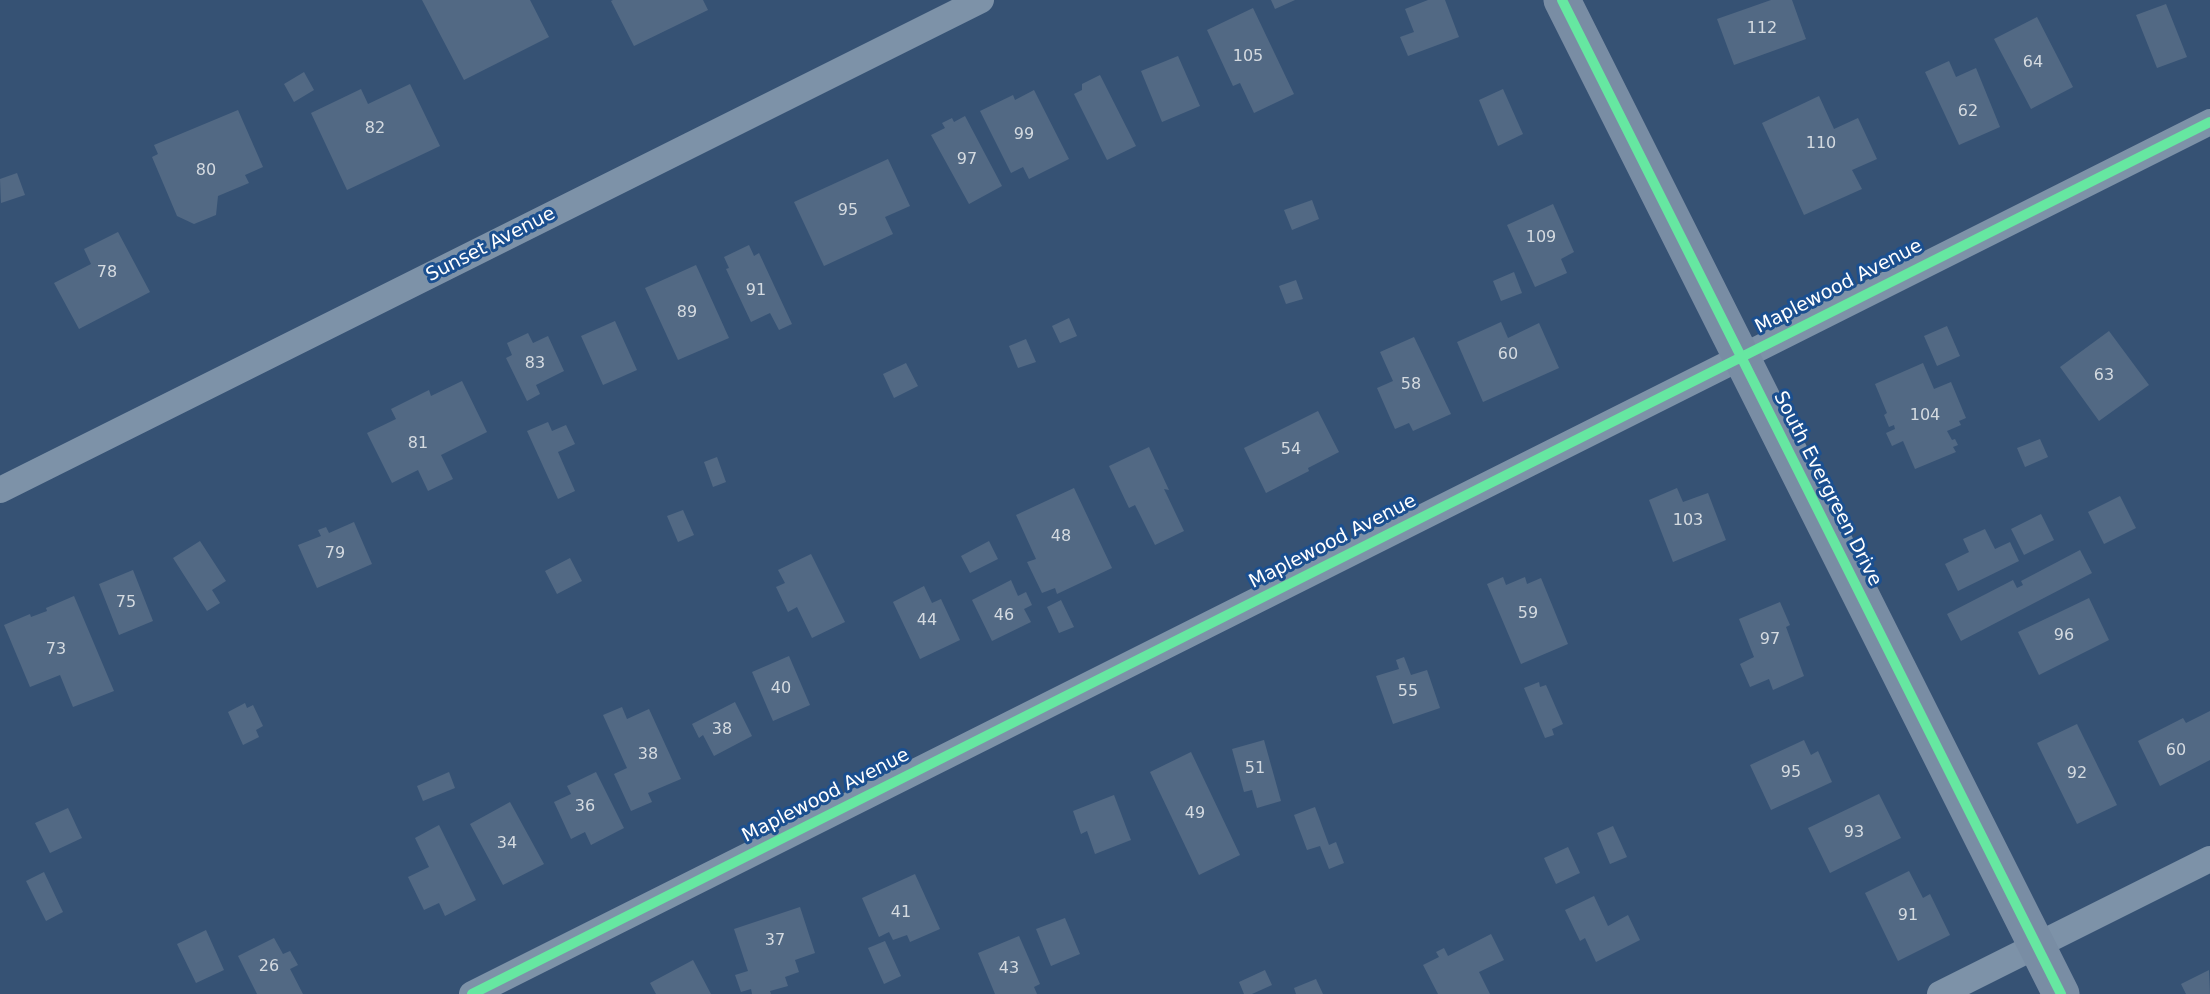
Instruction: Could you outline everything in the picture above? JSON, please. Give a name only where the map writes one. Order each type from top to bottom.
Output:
[{"type":"street","name":"Sunset Avenue","points":[[0,490],[981,0]]},
{"type":"street","name":"South Evergreen Drive","points":[[1562,0],[2061,994]]},
{"type":"street","name":"Maplewood Avenue","points":[[472,994],[2210,122]]},
{"type":"street","points":[[1940,994],[2210,859]]},
{"type":"building","points":[[422,0],[530,0],[549,37],[464,80]]},
{"type":"building","points":[[703,0],[708,10],[634,46],[611,1]]},
{"type":"building","points":[[1271,0],[1295,0],[1275,9]]},
{"type":"building","points":[[1428,0],[1445,0],[1459,37],[1408,56],[1400,37],[1414,32],[1405,9]]},
{"type":"building","points":[[1771,0],[1792,0],[1806,39],[1734,65],[1717,19]]},
{"type":"building","points":[[2166,4],[2187,57],[2157,68],[2136,15]]},
{"type":"building","points":[[1253,8],[1294,94],[1254,113],[1240,83],[1233,86],[1207,30]]},
{"type":"building","points":[[2037,17],[2073,87],[2031,109],[1994,39]]},
{"type":"building","points":[[1178,56],[1200,106],[1162,122],[1141,71]]},
{"type":"building","points":[[1949,61],[1956,77],[1976,68],[2000,127],[1959,145],[1925,72]]},
{"type":"building","points":[[304,72],[314,90],[294,102],[284,84]]},
{"type":"building","points":[[1100,75],[1136,146],[1107,160],[1074,94],[1082,90],[1082,84]]},
{"type":"building","points":[[410,84],[440,146],[347,190],[311,113],[361,89],[368,104]]},
{"type":"building","points":[[1503,89],[1523,134],[1498,146],[1479,100]]},
{"type":"building","points":[[1034,90],[1069,159],[1029,179],[1023,167],[1011,173],[980,111],[1013,95],[1015,100]]},
{"type":"building","points":[[1819,96],[1834,129],[1858,118],[1877,159],[1852,170],[1862,189],[1804,215],[1762,123]]},
{"type":"building","points":[[238,110],[263,167],[245,175],[249,183],[218,196],[216,215],[194,224],[177,216],[152,157],[158,154],[154,145]]},
{"type":"building","points":[[965,116],[1002,186],[969,204],[931,135],[945,128],[942,123],[952,118],[954,122]]},
{"type":"building","points":[[888,159],[910,206],[885,217],[893,234],[824,266],[794,202]]},
{"type":"building","points":[[17,173],[25,195],[1,203],[0,179]]},
{"type":"building","points":[[1312,200],[1319,219],[1292,230],[1284,210]]},
{"type":"building","points":[[1553,204],[1574,252],[1561,259],[1567,273],[1535,287],[1507,225]]},
{"type":"building","points":[[118,232],[150,292],[79,329],[54,283],[91,264],[84,249]]},
{"type":"building","points":[[749,245],[754,256],[759,253],[792,324],[779,330],[770,313],[751,322],[726,269],[729,268],[724,257]]},
{"type":"building","points":[[696,265],[729,338],[678,360],[645,288]]},
{"type":"building","points":[[1514,272],[1522,293],[1501,301],[1493,281]]},
{"type":"building","points":[[1296,280],[1303,299],[1286,304],[1279,286]]},
{"type":"building","points":[[1069,318],[1077,336],[1060,343],[1052,326]]},
{"type":"building","points":[[615,321],[637,370],[603,385],[581,336]]},
{"type":"building","points":[[1501,322],[1508,338],[1539,323],[1559,368],[1483,402],[1457,342]]},
{"type":"building","points":[[1947,326],[1960,356],[1937,366],[1924,336]]},
{"type":"building","points":[[2109,331],[2149,385],[2099,421],[2060,367]]},
{"type":"building","points":[[528,333],[533,343],[548,336],[564,371],[536,385],[540,394],[527,401],[506,358],[512,355],[507,343]]},
{"type":"building","points":[[1414,337],[1451,414],[1413,431],[1409,423],[1395,429],[1377,388],[1393,381],[1380,352]]},
{"type":"building","points":[[1026,339],[1036,362],[1018,368],[1009,346]]},
{"type":"building","points":[[906,363],[918,386],[894,398],[883,374]]},
{"type":"building","points":[[1923,363],[1934,389],[1951,382],[1966,418],[1959,421],[1961,425],[1947,431],[1958,445],[1953,447],[1956,452],[1915,469],[1903,441],[1892,446],[1886,433],[1895,429],[1894,425],[1889,427],[1884,415],[1887,413],[1875,384]]},
{"type":"building","points":[[462,381],[487,432],[441,455],[453,479],[428,491],[418,470],[392,483],[367,433],[396,419],[391,409],[429,390],[431,396]]},
{"type":"building","points":[[1318,411],[1339,452],[1266,493],[1244,448]]},
{"type":"building","points":[[548,422],[552,431],[566,425],[575,444],[558,452],[575,491],[558,499],[527,431]]},
{"type":"building","points":[[2040,439],[2048,457],[2025,467],[2017,448]]},
{"type":"building","points":[[1149,447],[1169,490],[1164,489],[1184,531],[1155,545],[1135,505],[1129,508],[1109,466]]},
{"type":"building","points":[[717,457],[726,482],[713,487],[704,462]]},
{"type":"building","points":[[1074,488],[1112,568],[1057,594],[1055,588],[1042,593],[1027,562],[1036,559],[1016,515]]},
{"type":"building","points":[[1677,488],[1683,502],[1708,493],[1726,540],[1673,562],[1649,500]]},
{"type":"building","points":[[2120,496],[2136,528],[2104,544],[2088,512]]},
{"type":"building","points":[[683,510],[694,535],[678,542],[667,516]]},
{"type":"building","points":[[2041,514],[2054,540],[2024,555],[2011,529]]},
{"type":"building","points":[[354,522],[372,564],[317,588],[298,545],[321,536],[318,530],[326,527],[329,533]]},
{"type":"building","points":[[1985,529],[1995,549],[2010,542],[2019,561],[1958,591],[1945,564],[1969,552],[1963,539]]},
{"type":"building","points":[[200,541],[226,581],[212,590],[220,603],[207,611],[173,558]]},
{"type":"building","points":[[989,541],[998,559],[970,573],[961,556]]},
{"type":"building","points":[[2080,550],[2092,573],[1961,641],[1947,614],[2013,580],[2017,588],[2023,585],[2021,581]]},
{"type":"building","points":[[811,554],[845,622],[812,638],[797,607],[788,612],[776,587],[785,583],[778,570]]},
{"type":"building","points":[[570,558],[582,581],[557,594],[545,571]]},
{"type":"building","points":[[133,570],[153,621],[119,635],[99,584]]},
{"type":"building","points":[[1503,577],[1506,585],[1525,577],[1527,584],[1541,578],[1568,644],[1521,664],[1487,584]]},
{"type":"building","points":[[1011,580],[1018,596],[1026,592],[1032,605],[1024,609],[1031,622],[992,641],[972,600]]},
{"type":"building","points":[[924,586],[932,603],[941,599],[960,640],[920,659],[893,602]]},
{"type":"building","points":[[74,596],[114,691],[73,707],[60,675],[30,687],[4,625],[30,614],[31,617],[47,611],[46,608]]},
{"type":"building","points":[[2089,598],[2109,640],[2039,675],[2018,632]]},
{"type":"building","points":[[1061,600],[1074,627],[1059,633],[1047,607]]},
{"type":"building","points":[[1780,602],[1790,625],[1786,627],[1804,676],[1773,690],[1769,679],[1750,687],[1740,664],[1754,657],[1739,619]]},
{"type":"building","points":[[789,656],[810,705],[773,721],[752,672]]},
{"type":"building","points":[[1404,657],[1411,675],[1427,670],[1440,708],[1393,724],[1376,676],[1399,669],[1396,660]]},
{"type":"building","points":[[1539,682],[1540,687],[1546,685],[1563,724],[1552,729],[1554,735],[1545,738],[1524,688]]},
{"type":"building","points":[[735,702],[752,736],[714,756],[703,735],[699,738],[692,724]]},
{"type":"building","points":[[245,703],[247,708],[253,705],[263,726],[256,730],[259,737],[243,745],[228,712]]},
{"type":"building","points":[[622,707],[627,719],[649,709],[681,779],[648,793],[652,802],[631,811],[614,774],[627,768],[603,715]]},
{"type":"building","points":[[2210,711],[2210,760],[2160,786],[2138,741],[2183,718],[2186,723]]},
{"type":"building","points":[[2077,724],[2117,805],[2077,824],[2037,743]]},
{"type":"building","points":[[1264,740],[1281,801],[1257,808],[1252,790],[1244,792],[1232,749]]},
{"type":"building","points":[[1804,740],[1811,755],[1818,751],[1832,782],[1771,810],[1750,765]]},
{"type":"building","points":[[1191,752],[1240,855],[1199,875],[1150,772]]},
{"type":"building","points":[[449,772],[455,788],[423,801],[417,786]]},
{"type":"building","points":[[596,772],[624,828],[591,845],[585,832],[571,839],[554,802],[571,794],[567,786]]},
{"type":"building","points":[[1879,794],[1901,838],[1830,873],[1808,828]]},
{"type":"building","points":[[1114,795],[1131,840],[1095,854],[1087,831],[1081,834],[1073,811]]},
{"type":"building","points":[[510,802],[544,864],[503,885],[470,824]]},
{"type":"building","points":[[1315,807],[1329,845],[1336,842],[1344,863],[1329,869],[1320,846],[1307,850],[1294,815]]},
{"type":"building","points":[[68,808],[82,838],[50,853],[35,823]]},
{"type":"building","points":[[439,825],[476,900],[445,916],[439,903],[424,910],[408,877],[429,867],[415,838]]},
{"type":"building","points":[[1613,826],[1627,857],[1610,864],[1597,833]]},
{"type":"building","points":[[1568,847],[1580,873],[1556,884],[1544,858]]},
{"type":"building","points":[[1909,871],[1923,898],[1930,894],[1950,935],[1898,961],[1865,893]]},
{"type":"building","points":[[44,872],[63,912],[46,921],[26,881]]},
{"type":"building","points":[[915,874],[940,929],[910,942],[907,935],[893,940],[889,932],[879,937],[862,898]]},
{"type":"building","points":[[1594,896],[1608,926],[1628,915],[1640,940],[1596,962],[1585,938],[1580,941],[1565,910]]},
{"type":"building","points":[[800,907],[815,953],[795,960],[799,972],[785,977],[788,986],[770,991],[771,994],[752,994],[751,989],[741,992],[735,975],[748,971],[734,929]]},
{"type":"building","points":[[1065,918],[1080,954],[1051,966],[1036,929]]},
{"type":"building","points":[[206,930],[224,970],[196,983],[177,944]]},
{"type":"building","points":[[1491,934],[1504,960],[1479,972],[1490,994],[1438,994],[1423,965],[1439,957],[1436,952],[1444,948],[1448,956]]},
{"type":"building","points":[[1019,936],[1040,984],[1034,987],[1037,994],[995,994],[978,953]]},
{"type":"building","points":[[274,938],[283,954],[290,951],[298,965],[290,969],[303,994],[257,994],[238,956]]},
{"type":"building","points":[[885,941],[901,976],[884,984],[868,948]]},
{"type":"building","points":[[693,960],[711,994],[656,994],[650,983]]},
{"type":"building","points":[[1265,970],[1272,985],[1252,994],[1244,994],[1239,982]]},
{"type":"building","points":[[2209,970],[2210,994],[2186,994],[2181,984]]},
{"type":"building","points":[[1316,979],[1323,994],[1296,994],[1294,988]]},
{"type":"cycle path","points":[[1562,0],[2061,994]]},
{"type":"cycle path","points":[[472,994],[2210,122]]}]
